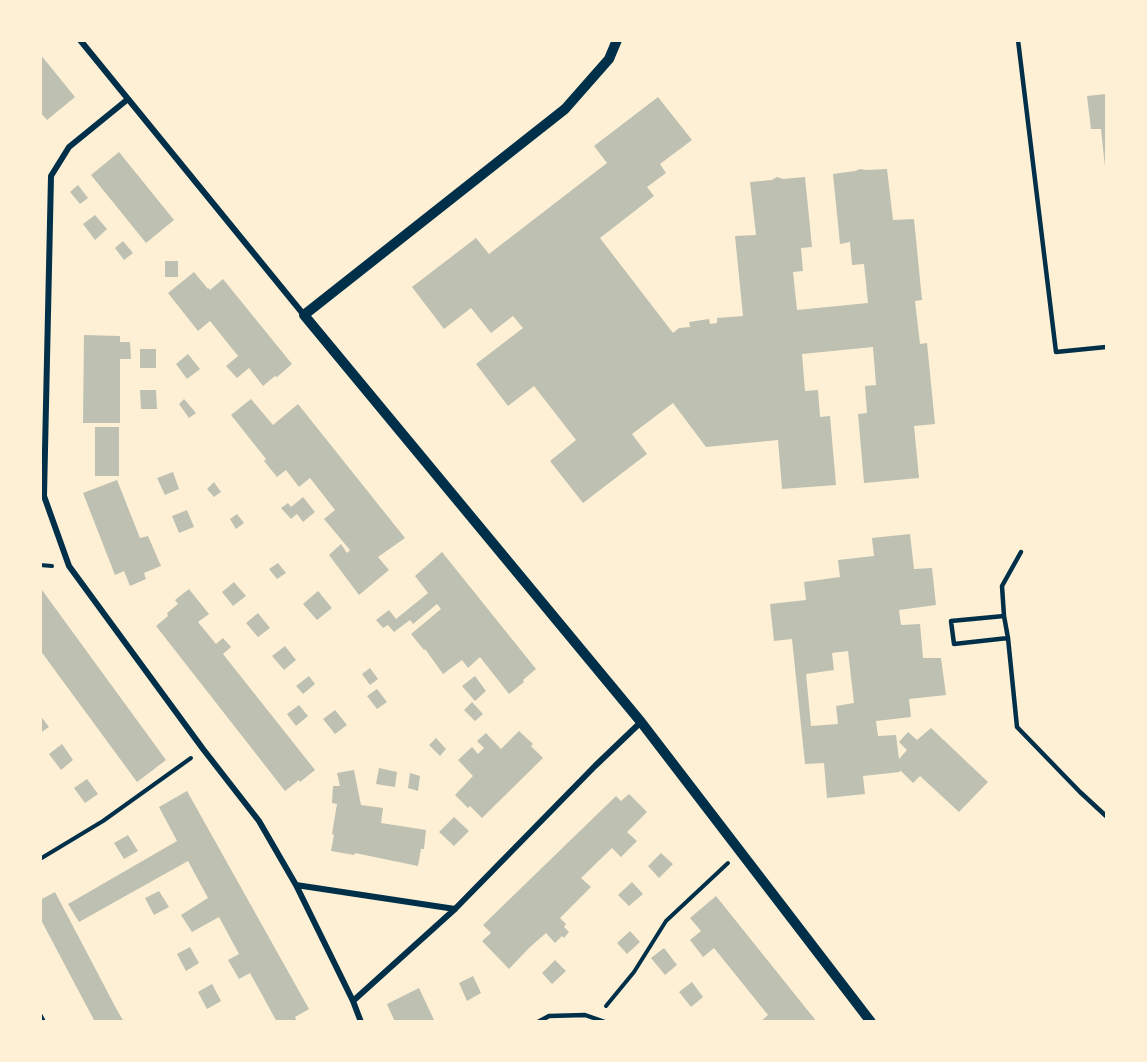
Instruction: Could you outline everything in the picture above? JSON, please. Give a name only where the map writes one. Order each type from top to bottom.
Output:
[{"type":"street","points":[[80,40],[641,722],[871,1022]]},
{"type":"street","points":[[304,315],[565,110],[609,59],[617,40]]},
{"type":"street","points":[[128,99],[69,147],[51,176],[44,496],[69,566],[203,749],[259,821],[296,885],[361,1022]]},
{"type":"street","points":[[353,1001],[455,909],[641,722]]},
{"type":"street","points":[[296,885],[455,909]]},
{"type":"street","points":[[40,1016],[43,1022]]},
{"type":"lane","points":[[1018,40],[1056,352],[1107,347]]},
{"type":"lane","points":[[1021,552],[1002,586],[1017,727],[1080,792],[1107,816]]},
{"type":"lane","points":[[1004,616],[951,621],[954,644],[1008,638]]},
{"type":"lane","points":[[538,1022],[549,1016],[585,1015],[605,1022]]},
{"type":"path","points":[[40,859],[103,821],[203,749]]},
{"type":"path","points":[[608,1014],[606,1006],[634,972],[666,921],[741,851]]},
{"type":"building","points":[[40,54],[75,97],[47,120],[40,112]]},
{"type":"building","points":[[1106,94],[1105,167],[1101,129],[1091,129],[1087,96]]},
{"type":"building","points":[[658,97],[692,140],[660,164],[666,173],[647,187],[654,196],[600,238],[673,333],[679,328],[690,327],[689,322],[709,319],[710,324],[717,323],[717,318],[743,316],[735,236],[756,235],[750,182],[772,180],[777,177],[783,179],[805,177],[812,247],[801,248],[803,271],[793,272],[797,310],[868,303],[864,264],[852,265],[850,242],[840,244],[833,174],[860,169],[887,169],[893,220],[914,219],[922,300],[915,301],[920,344],[927,343],[935,424],[914,426],[919,478],[864,483],[858,414],[867,413],[865,386],[876,385],[873,347],[802,354],[805,391],[818,390],[820,417],[830,416],[836,485],[782,489],[778,440],[706,447],[673,403],[632,434],[647,454],[583,503],[550,461],[576,440],[534,386],[508,406],[476,364],[523,328],[513,316],[491,333],[471,308],[444,329],[412,287],[476,238],[489,254],[607,163],[594,146]]},
{"type":"building","points":[[119,152],[174,220],[146,243],[91,175]]},
{"type":"building","points":[[78,185],[88,198],[80,204],[70,192]]},
{"type":"building","points":[[95,215],[107,229],[95,240],[83,224]]},
{"type":"building","points":[[123,241],[133,253],[124,260],[115,248]]},
{"type":"building","points":[[165,261],[178,261],[178,277],[165,277]]},
{"type":"building","points":[[194,272],[210,290],[223,279],[292,364],[263,386],[249,368],[237,378],[226,366],[238,356],[210,321],[198,331],[168,293]]},
{"type":"building","points":[[84,335],[120,336],[120,342],[130,342],[131,359],[120,359],[120,423],[83,423]]},
{"type":"building","points":[[140,349],[156,349],[156,368],[140,368]]},
{"type":"building","points":[[188,354],[200,369],[187,379],[176,364]]},
{"type":"building","points":[[140,390],[156,390],[157,409],[141,409]]},
{"type":"building","points":[[184,399],[196,413],[189,418],[179,404]]},
{"type":"building","points":[[251,399],[273,425],[298,404],[405,538],[378,557],[389,570],[359,595],[329,555],[341,544],[347,553],[350,550],[324,519],[335,510],[310,478],[299,487],[286,470],[277,477],[264,461],[266,459],[231,415]]},
{"type":"building","points":[[95,427],[119,427],[119,476],[95,476]]},
{"type":"building","points":[[173,472],[179,489],[165,495],[157,478]]},
{"type":"building","points":[[117,480],[140,538],[148,536],[161,566],[144,573],[146,579],[130,586],[124,571],[115,575],[83,493]]},
{"type":"building","points":[[214,482],[221,492],[214,497],[207,489]]},
{"type":"building","points":[[303,497],[315,512],[303,522],[297,514],[291,519],[281,508],[288,503],[291,507]]},
{"type":"building","points":[[187,510],[194,527],[179,533],[172,516]]},
{"type":"building","points":[[237,514],[244,523],[236,529],[230,519]]},
{"type":"building","points":[[910,534],[914,569],[932,568],[936,605],[899,610],[901,625],[920,624],[923,658],[941,658],[946,695],[909,699],[911,717],[876,721],[878,736],[896,735],[899,759],[907,750],[899,742],[908,732],[917,740],[931,728],[988,782],[959,812],[920,776],[913,783],[900,770],[900,772],[863,776],[865,794],[827,798],[824,763],[805,764],[792,639],[774,641],[770,604],[806,600],[804,582],[840,577],[838,560],[874,556],[872,538]],"holes":[[[848,651],[854,703],[836,706],[838,724],[811,726],[806,674],[834,670],[832,653]]]},
{"type":"building","points":[[442,552],[536,669],[509,694],[480,657],[468,668],[462,660],[443,674],[411,634],[441,609],[437,604],[413,624],[410,620],[394,632],[388,625],[383,628],[376,620],[389,610],[396,619],[428,593],[415,576]]},
{"type":"building","points":[[278,563],[286,573],[277,579],[269,569]]},
{"type":"building","points":[[234,582],[246,596],[233,606],[222,592]]},
{"type":"building","points":[[189,589],[209,614],[198,622],[216,644],[223,638],[231,647],[223,654],[315,770],[285,791],[156,626],[178,604],[175,600]]},
{"type":"building","points":[[42,590],[166,760],[137,782],[40,650],[40,591]]},
{"type":"building","points":[[318,591],[332,608],[317,620],[303,604]]},
{"type":"building","points":[[258,613],[270,628],[258,637],[246,623]]},
{"type":"building","points":[[285,646],[296,660],[284,670],[272,656]]},
{"type":"building","points":[[370,668],[378,679],[370,685],[362,674]]},
{"type":"building","points":[[309,676],[315,684],[303,694],[296,686]]},
{"type":"building","points":[[475,676],[486,691],[475,701],[462,686]]},
{"type":"building","points":[[377,689],[387,702],[377,709],[367,696]]},
{"type":"building","points":[[472,702],[483,714],[475,721],[464,710]]},
{"type":"building","points":[[299,705],[308,716],[296,726],[287,714]]},
{"type":"building","points":[[335,710],[347,725],[335,734],[323,719]]},
{"type":"building","points":[[40,715],[49,727],[40,733]]},
{"type":"building","points":[[519,731],[533,744],[531,746],[543,758],[482,818],[455,795],[473,776],[458,760],[472,747],[478,754],[484,748],[477,741],[486,733],[501,749]]},
{"type":"building","points":[[436,738],[446,749],[440,756],[429,745]]},
{"type":"building","points":[[62,744],[73,760],[61,770],[49,754]]},
{"type":"building","points":[[379,768],[397,772],[395,787],[376,784]]},
{"type":"building","points":[[354,770],[361,805],[383,808],[381,823],[426,830],[424,849],[421,849],[418,866],[355,853],[354,855],[331,851],[337,804],[332,803],[333,786],[340,786],[337,773]]},
{"type":"building","points":[[410,773],[420,776],[418,791],[408,788]]},
{"type":"building","points":[[87,779],[98,794],[85,803],[74,788]]},
{"type":"building","points":[[187,791],[309,1009],[295,1017],[297,1022],[277,1022],[250,973],[239,979],[228,960],[239,954],[219,917],[192,932],[181,915],[208,898],[188,861],[79,922],[68,904],[177,841],[159,807]]},
{"type":"building","points":[[629,794],[647,812],[627,832],[637,841],[621,857],[612,848],[581,878],[591,887],[560,918],[566,924],[564,927],[569,932],[564,938],[562,936],[555,943],[546,933],[509,969],[482,941],[491,933],[483,925],[616,796],[621,801]]},
{"type":"building","points":[[454,817],[469,831],[454,846],[439,832]]},
{"type":"building","points":[[128,835],[138,851],[124,859],[114,843]]},
{"type":"building","points":[[661,853],[673,864],[659,878],[648,866]]},
{"type":"building","points":[[632,882],[643,894],[629,906],[618,895]]},
{"type":"building","points":[[159,891],[169,907],[154,915],[145,898]]},
{"type":"building","points":[[55,892],[124,1022],[95,1022],[40,918],[40,900]]},
{"type":"building","points":[[716,896],[817,1022],[760,1022],[768,1015],[714,948],[703,957],[690,940],[701,931],[690,918]]},
{"type":"building","points":[[630,931],[640,942],[627,954],[617,943]]},
{"type":"building","points":[[190,947],[199,963],[186,971],[177,954]]},
{"type":"building","points":[[664,948],[677,965],[665,975],[651,958]]},
{"type":"building","points":[[555,960],[566,971],[552,984],[542,973]]},
{"type":"building","points":[[473,976],[481,993],[467,1001],[459,983]]},
{"type":"building","points":[[692,982],[703,997],[691,1007],[679,992]]},
{"type":"building","points":[[212,984],[221,1001],[207,1009],[198,992]]},
{"type":"building","points":[[419,988],[435,1022],[395,1022],[387,1004]]}]
